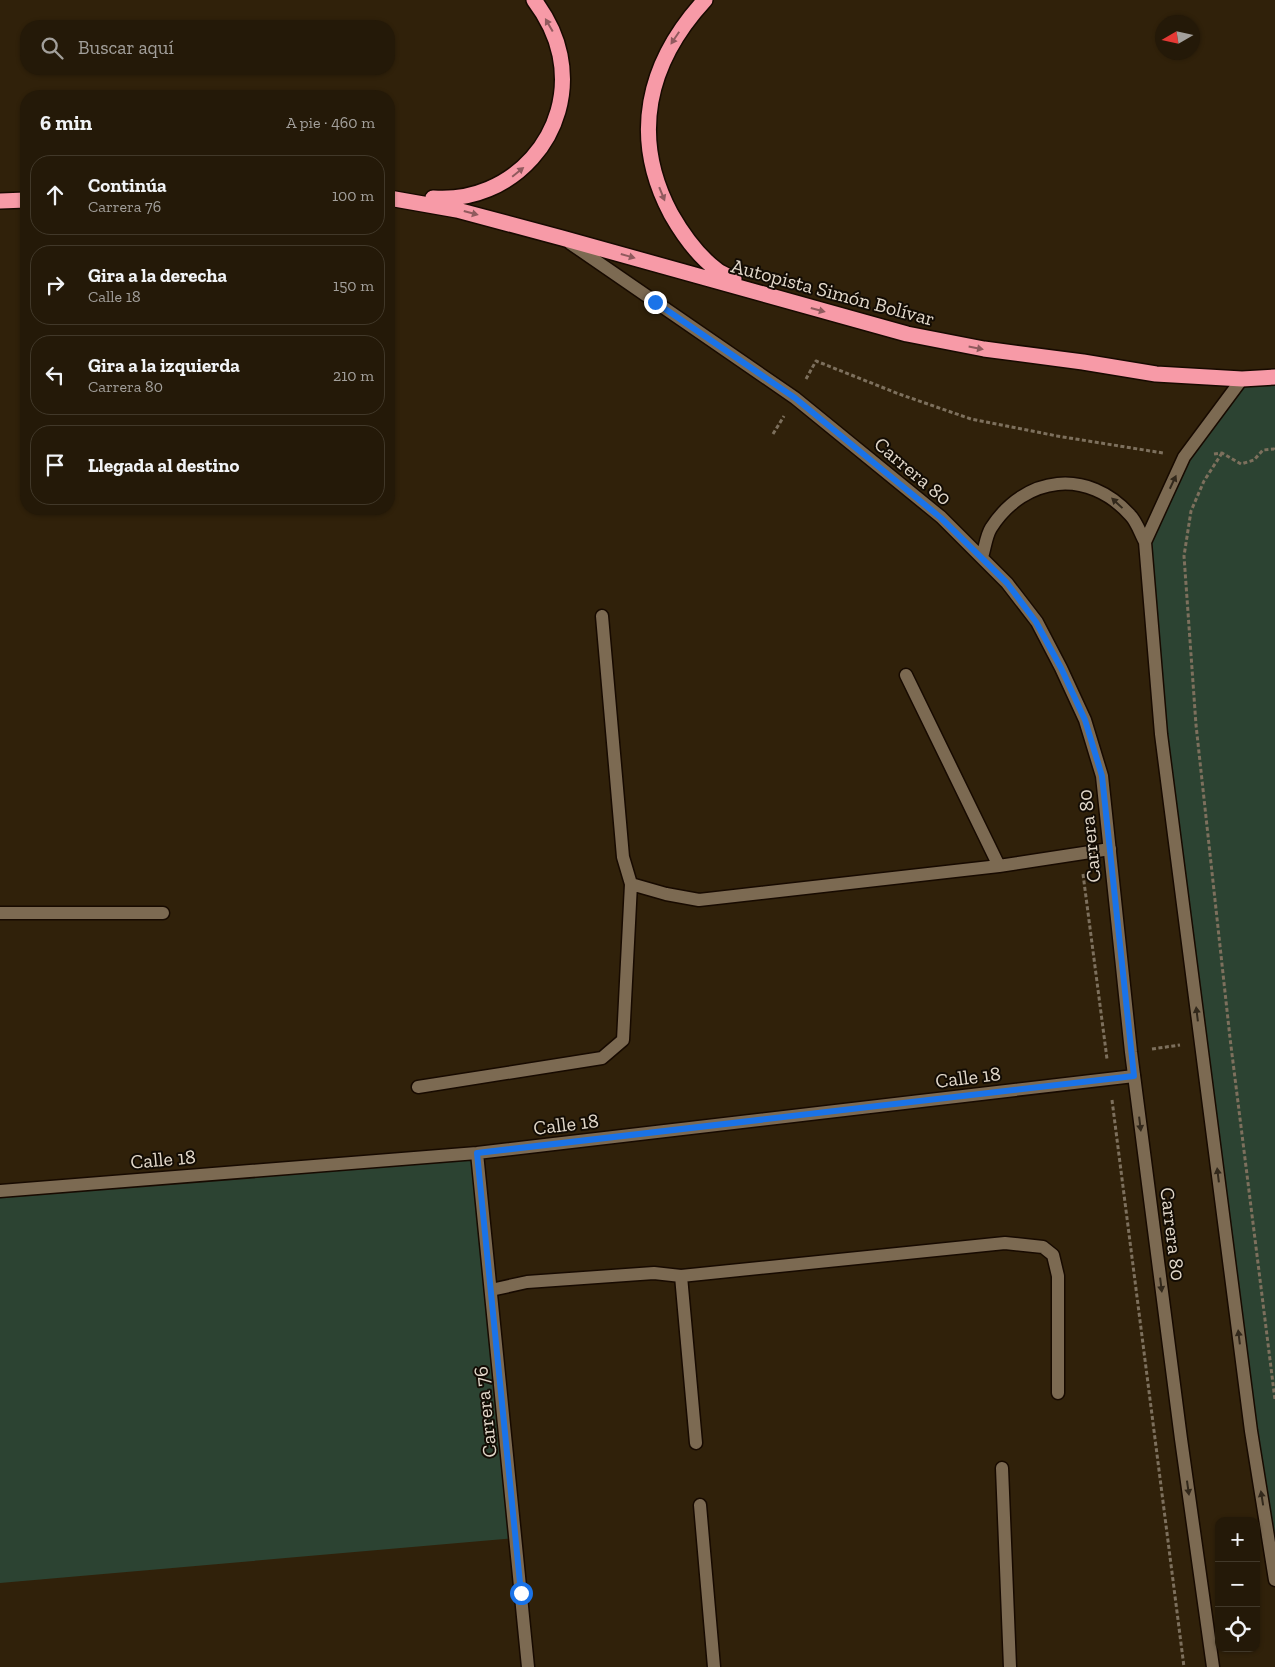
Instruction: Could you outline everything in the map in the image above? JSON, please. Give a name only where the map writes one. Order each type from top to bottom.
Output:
[{"type":"highway","points":[[395,195],[447,199],[488,191],[506,181],[523,168],[537,153],[548,136],[556,116],[563,76],[555,35],[534,0]]},
{"type":"highway","points":[[705,0],[673,41],[658,72],[650,103],[648,122],[651,162],[666,204],[683,234],[701,255],[718,271],[786,302]]},
{"type":"highway","name":"Autopista Simón Bolívar","points":[[395,199],[457,210],[907,334],[984,349],[1156,374],[1242,379],[1275,377]]},
{"type":"highway","points":[[0,201],[20,200]]},
{"type":"main road","name":"Carrera 80","points":[[562,238],[795,398],[941,518],[1007,583],[1036,622],[1061,668],[1085,720],[1102,776],[1134,1076],[1181,1440],[1213,1667]]},
{"type":"main road","points":[[1145,542],[1184,457],[1242,379]]},
{"type":"main road","points":[[982,557],[990,530],[1007,507],[1030,490],[1057,483],[1085,485],[1111,497],[1132,516],[1145,542],[1161,734],[1250,1422],[1275,1580]]},
{"type":"main road","points":[[418,1087],[602,1058],[623,1040],[631,884],[623,857],[602,616]]},
{"type":"main road","points":[[906,675],[1000,866]]},
{"type":"main road","points":[[631,884],[666,894],[699,900],[1000,866],[1110,849]]},
{"type":"main road","points":[[0,913],[163,913]]},
{"type":"main road","name":"Calle 18","points":[[0,1190],[477,1153],[1134,1076]]},
{"type":"main road","name":"Carrera 76","points":[[477,1153],[528,1667]]},
{"type":"main road","points":[[491,1290],[527,1282],[654,1273],[681,1276],[1005,1243],[1044,1247],[1053,1255],[1058,1276],[1058,1393]]},
{"type":"main road","points":[[681,1276],[696,1443]]},
{"type":"main road","points":[[1002,1468],[1010,1667]]},
{"type":"main road","points":[[700,1505],[714,1667]]},
{"type":"path","points":[[773,434],[816,361],[899,394],[971,419],[1057,436],[1184,457],[1222,453],[1241,464],[1254,460],[1263,450],[1274,449],[1275,451]]},
{"type":"path","points":[[1222,453],[1204,481],[1191,510],[1184,556],[1196,725],[1228,1028],[1275,1400]]},
{"type":"path","points":[[1081,853],[1184,1667]]},
{"type":"path","points":[[1149,1050],[1181,1044]]},
{"type":"green space","points":[[1275,377],[1275,1580],[1161,734],[1145,542],[1184,457],[1242,379]]},
{"type":"green space","points":[[477,1153],[516,1538],[0,1583],[0,1191]]},
{"type":"route","points":[[521,1593],[477,1153],[1134,1076],[1102,776],[1085,720],[1061,668],[1036,622],[1007,583],[941,518],[795,398],[655,302]]}]
